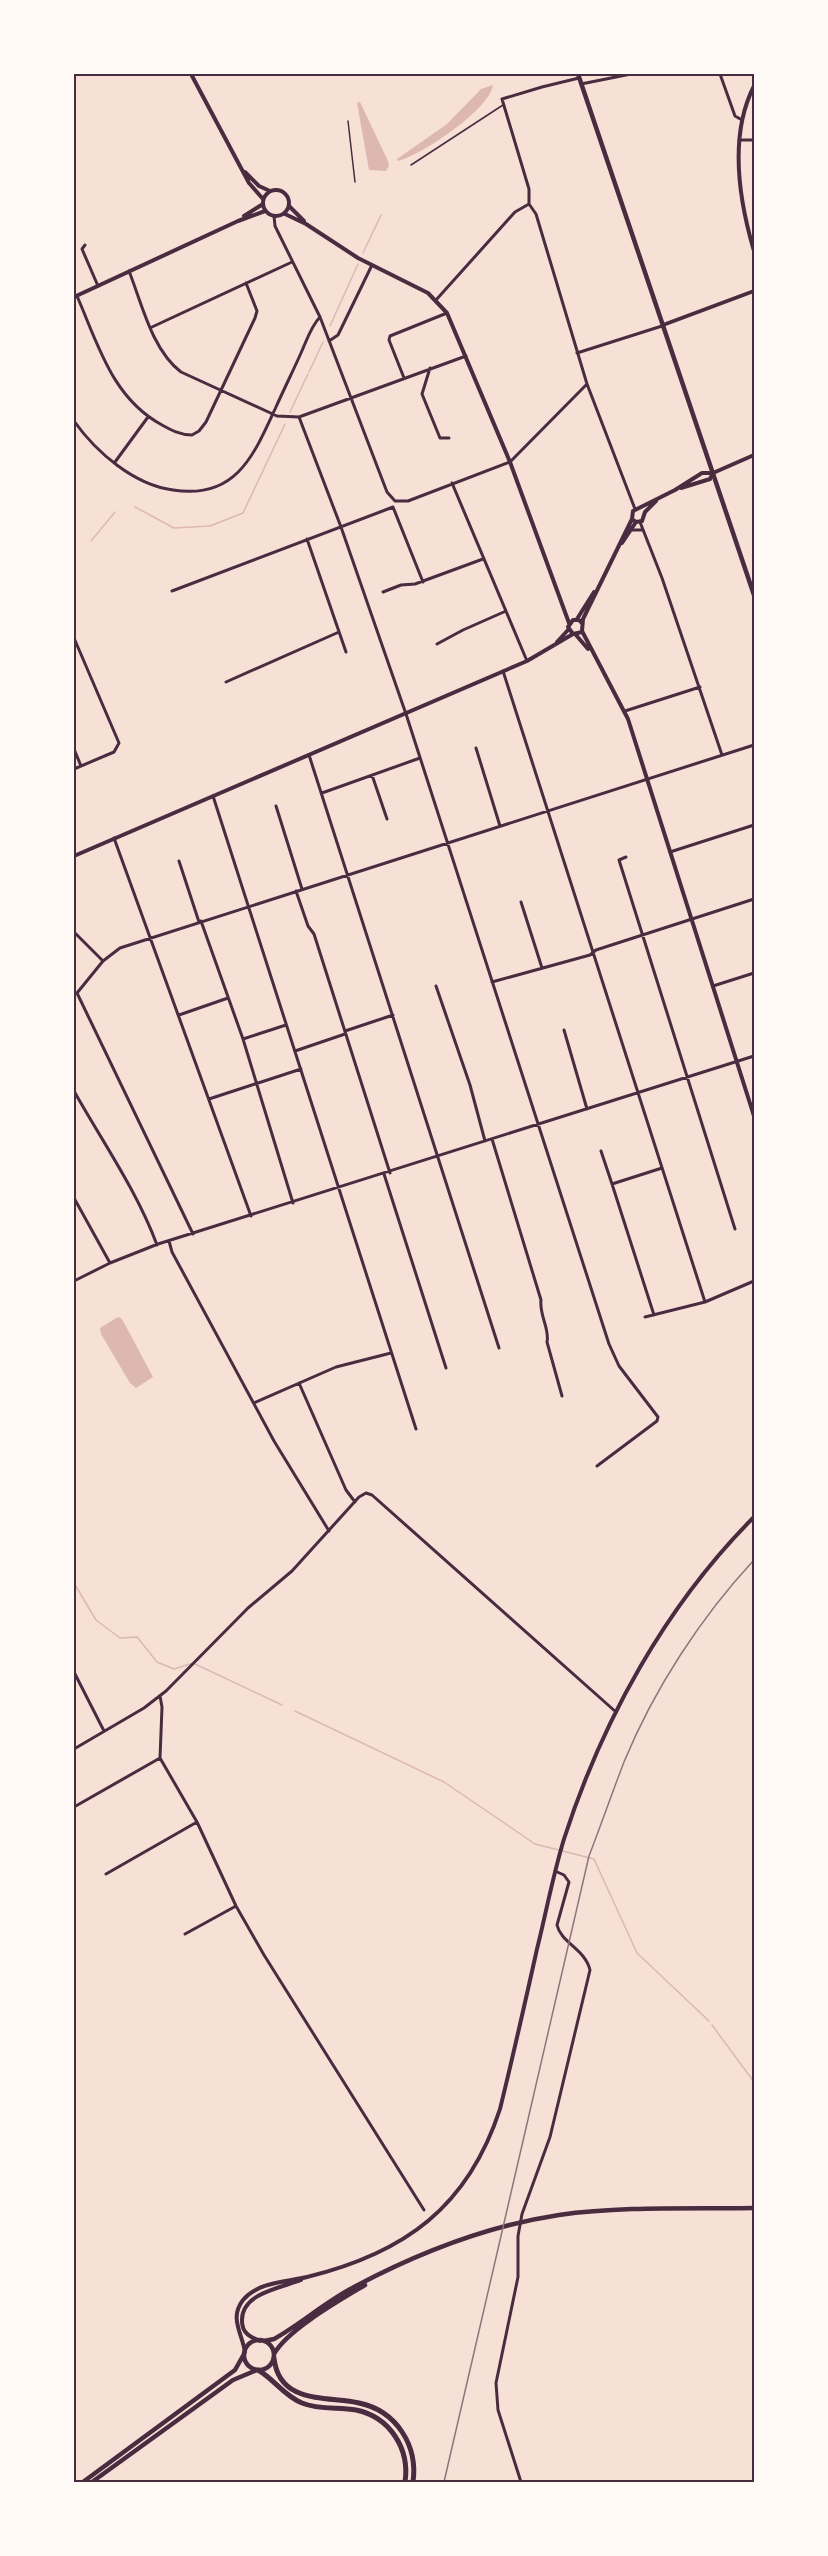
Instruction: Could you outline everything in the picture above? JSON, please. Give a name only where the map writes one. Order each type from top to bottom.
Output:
[{"type":"highway","points":[[274,2356],[281,2378],[299,2393],[320,2400],[364,2404],[390,2418],[410,2445],[414,2468],[413,2482]]},
{"type":"highway","points":[[257,2370],[299,2402],[315,2407],[360,2411],[385,2424],[397,2438],[404,2454],[405,2482]]},
{"type":"main road","points":[[579,79],[754,595]]},
{"type":"main road","points":[[83,2482],[235,2370],[249,2345],[281,2335],[351,2288],[441,2246],[493,2229],[544,2218],[610,2210],[754,2208]]},
{"type":"main road","points":[[92,2482],[233,2380],[268,2367],[283,2343],[310,2321],[387,2270]]},
{"type":"main road","points":[[262,2341],[272,2348],[274,2356]]},
{"type":"main road","points":[[244,2353],[247,2364],[257,2370]]},
{"type":"street","points":[[191,74],[249,183],[263,201],[265,211]]},
{"type":"street","points":[[631,74],[579,79],[502,99],[529,189],[529,204],[536,214],[587,384],[637,509],[644,515]]},
{"type":"street","points":[[720,74],[734,113],[742,120]]},
{"type":"street","points":[[754,86],[742,120],[739,140],[747,220],[754,251]]},
{"type":"street","points":[[739,140],[754,140]]},
{"type":"street","points":[[244,171],[259,186],[270,192]]},
{"type":"street","points":[[238,220],[263,201],[270,192],[278,190],[286,194],[289,206],[306,224]]},
{"type":"street","points":[[436,300],[515,212],[529,204]]},
{"type":"street","points":[[285,214],[289,206]]},
{"type":"street","points":[[246,283],[257,311],[206,422],[195,435],[183,435],[148,417],[128,399],[117,384],[75,297],[238,220],[265,211],[274,216],[285,214],[306,224],[372,266],[421,289],[436,300],[447,313],[510,462],[565,611],[573,621],[582,623]]},
{"type":"street","points":[[274,216],[275,226],[320,317],[387,492],[395,501],[408,501],[510,462],[587,384]]},
{"type":"street","points":[[84,245],[82,249],[98,286]]},
{"type":"street","points":[[151,327],[292,262]]},
{"type":"street","points":[[329,341],[338,335],[372,266]]},
{"type":"street","points":[[129,272],[151,327],[171,364],[181,372],[284,418],[299,417],[466,356]]},
{"type":"street","points":[[577,353],[662,326],[754,291]]},
{"type":"street","points":[[404,378],[389,340],[390,336],[447,313]]},
{"type":"street","points":[[74,421],[90,441],[115,462],[162,488],[186,492],[208,489],[231,480],[257,449],[320,317]]},
{"type":"street","points":[[430,368],[422,393],[440,438],[449,438]]},
{"type":"street","points":[[115,462],[148,417]]},
{"type":"street","points":[[299,417],[341,527],[406,714],[601,1322],[616,1362],[658,1417],[657,1421],[636,1439],[597,1466]]},
{"type":"street","points":[[680,488],[684,483],[702,473],[713,473],[754,455]]},
{"type":"street","points":[[713,473],[710,479],[680,488],[631,513],[643,530],[722,755]]},
{"type":"street","points":[[452,483],[527,661]]},
{"type":"street","points":[[657,500],[636,521],[618,548],[596,590],[582,623],[582,631],[625,711],[754,1116]]},
{"type":"street","points":[[395,501],[393,507],[423,582]]},
{"type":"street","points":[[172,591],[393,507]]},
{"type":"street","points":[[618,548],[636,521]]},
{"type":"street","points":[[631,530],[643,530]]},
{"type":"street","points":[[307,539],[346,652]]},
{"type":"street","points":[[383,592],[401,585],[423,582],[483,558]]},
{"type":"street","points":[[556,644],[596,590]]},
{"type":"street","points":[[437,644],[506,611]]},
{"type":"street","points":[[568,629],[594,656]]},
{"type":"street","points":[[74,856],[527,661],[582,631]]},
{"type":"street","points":[[226,682],[339,632]]},
{"type":"street","points":[[74,638],[75,646],[119,743],[114,752],[74,769]]},
{"type":"street","points":[[503,671],[705,1302]]},
{"type":"street","points":[[625,711],[700,687]]},
{"type":"street","points":[[193,1234],[75,992],[104,961],[120,948],[754,745]]},
{"type":"street","points":[[476,748],[500,826]]},
{"type":"street","points":[[74,749],[81,766]]},
{"type":"street","points":[[309,755],[499,1348]]},
{"type":"street","points":[[322,793],[420,758]]},
{"type":"street","points":[[372,775],[387,819]]},
{"type":"street","points":[[213,796],[416,1429]]},
{"type":"street","points":[[276,806],[302,889]]},
{"type":"street","points":[[670,852],[754,825]]},
{"type":"street","points":[[114,838],[251,1216]]},
{"type":"street","points":[[626,858],[620,860],[735,1229]]},
{"type":"street","points":[[179,861],[243,1039],[293,1203]]},
{"type":"street","points":[[296,891],[308,926],[314,934],[390,1173]]},
{"type":"street","points":[[492,982],[543,968],[643,933],[692,920],[754,899]]},
{"type":"street","points":[[521,902],[543,968]]},
{"type":"street","points":[[74,932],[104,961]]},
{"type":"street","points":[[713,986],[754,973]]},
{"type":"street","points":[[436,986],[470,1086],[485,1141]]},
{"type":"street","points":[[179,1015],[229,998]]},
{"type":"street","points":[[295,1051],[393,1015]]},
{"type":"street","points":[[243,1039],[286,1025]]},
{"type":"street","points":[[564,1030],[587,1109]]},
{"type":"street","points":[[74,1281],[110,1263],[169,1241],[390,1173],[754,1056]]},
{"type":"street","points":[[209,1099],[300,1069]]},
{"type":"street","points":[[74,1091],[123,1175],[157,1245]]},
{"type":"street","points":[[492,1139],[540,1300],[548,1337],[547,1342],[562,1396]]},
{"type":"street","points":[[601,1151],[654,1315]]},
{"type":"street","points":[[612,1184],[662,1168]]},
{"type":"street","points":[[384,1174],[446,1368]]},
{"type":"street","points":[[74,1198],[110,1263]]},
{"type":"street","points":[[169,1241],[172,1252],[254,1403],[329,1531]]},
{"type":"street","points":[[645,1317],[705,1302],[754,1281]]},
{"type":"street","points":[[254,1403],[345,1364],[391,1353]]},
{"type":"street","points":[[299,1383],[346,1490],[355,1502]]},
{"type":"street","points":[[74,1749],[160,1696],[248,1608],[288,1575],[360,1496],[366,1493],[372,1495],[617,1712]]},
{"type":"street","points":[[244,2353],[236,2321],[242,2302],[251,2293],[263,2287],[360,2260],[390,2246],[421,2227],[446,2204],[466,2180],[483,2153],[500,2109],[555,1871],[585,1784],[617,1712],[649,1653],[701,1577],[754,1517]]},
{"type":"street","points":[[74,1672],[104,1731]]},
{"type":"street","points":[[160,1696],[162,1707],[160,1758],[197,1822],[236,1906],[264,1955],[424,2210]]},
{"type":"street","points":[[74,1807],[160,1758]]},
{"type":"street","points":[[106,1874],[197,1822]]},
{"type":"street","points":[[521,2482],[498,2410],[496,2383],[518,2277],[518,2236],[522,2214],[550,2137],[590,1970],[587,1959],[559,1931],[557,1925],[569,1882],[564,1875],[555,1871]]},
{"type":"street","points":[[185,1934],[236,1906]]},
{"type":"street","points":[[262,2341],[249,2337],[243,2330],[242,2316],[247,2305],[259,2295],[308,2276]]},
{"type":"lane","points":[[411,165],[504,104]]},
{"type":"lane","points":[[348,121],[355,182]]},
{"type":"shaded area","points":[[493,85],[489,95],[480,106],[453,130],[423,150],[398,161],[397,159],[447,124],[481,89]]},
{"type":"shaded area","points":[[360,102],[388,161],[389,166],[386,171],[369,170],[357,103]]},
{"type":"shaded area","points":[[118,1317],[122,1319],[153,1377],[136,1388],[130,1383],[101,1334],[100,1328]]},
{"type":"waterway","points":[[363,253],[381,215]]},
{"type":"waterway","points":[[330,326],[358,264]]},
{"type":"waterway","points":[[309,372],[323,342]]},
{"type":"waterway","points":[[290,412],[308,374]]},
{"type":"waterway","points":[[135,507],[174,528],[210,526],[243,513],[285,424]]},
{"type":"waterway","points":[[91,541],[115,512]]},
{"type":"waterway","points":[[74,1583],[96,1620],[120,1638],[137,1637],[157,1662],[174,1669],[193,1663],[282,1705]]},
{"type":"waterway","points":[[295,1711],[444,1782],[535,1844],[594,1859],[637,1953],[709,2021]]},
{"type":"waterway","points":[[712,2025],[754,2082]]},
{"type":"railway","points":[[444,2482],[589,1856],[624,1762],[664,1681],[697,1630],[754,1560]]}]
